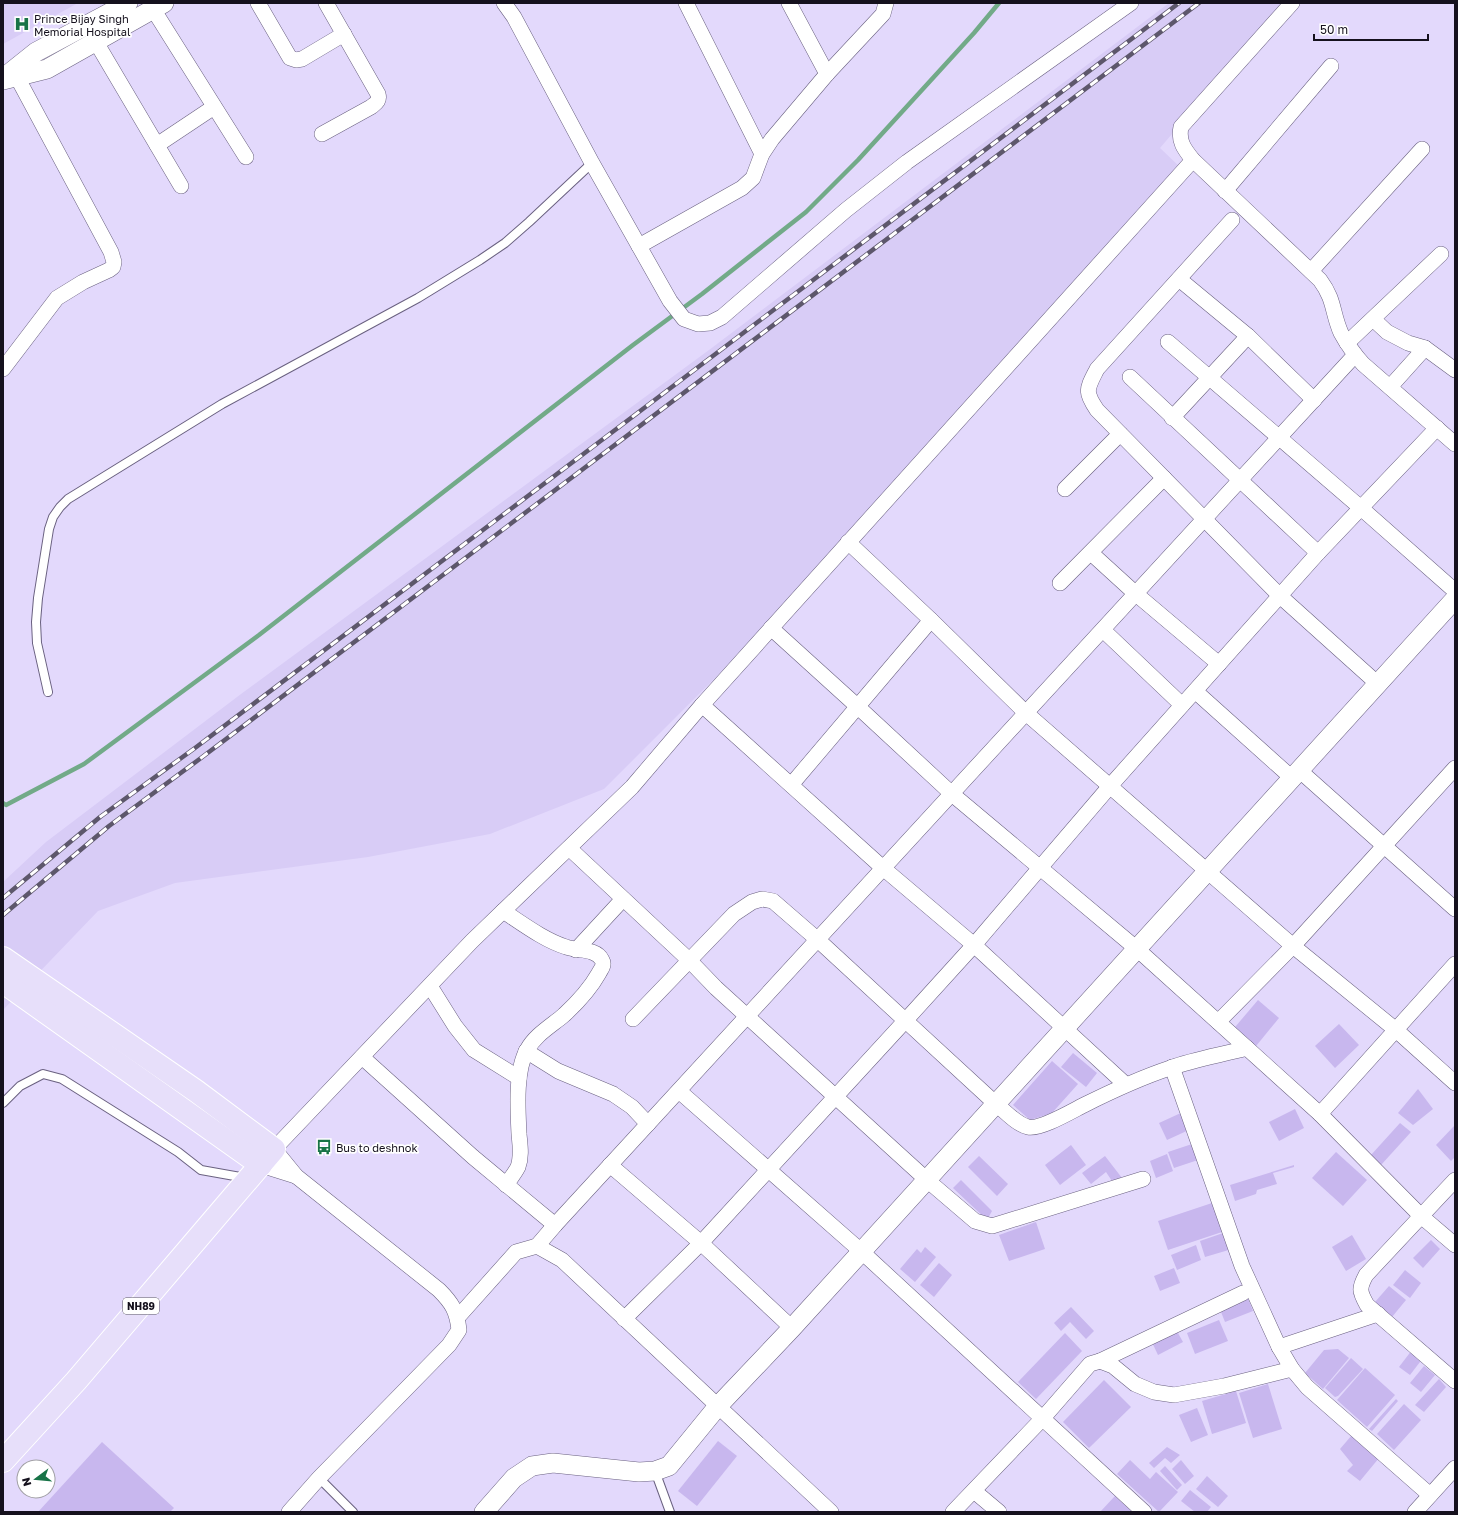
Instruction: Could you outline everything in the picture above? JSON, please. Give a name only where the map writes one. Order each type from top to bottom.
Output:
[{"type":"main road","points":[[3,958],[196,1091],[261,1164]]},
{"type":"main road","points":[[3,982],[261,1164]]},
{"type":"main road","name":"NH89","points":[[3,1461],[81,1375],[261,1164]]},
{"type":"street","points":[[8,78],[36,52],[128,3]]},
{"type":"street","points":[[258,3],[290,58],[296,60],[302,59],[344,34]]},
{"type":"street","points":[[322,134],[371,107],[377,103],[379,98],[326,3]]},
{"type":"street","points":[[504,3],[514,17],[592,163],[670,301],[684,319],[698,324],[710,324],[722,317],[846,210],[907,162],[1131,3]]},
{"type":"street","points":[[686,3],[762,154]]},
{"type":"street","points":[[789,3],[827,74]]},
{"type":"street","points":[[639,246],[742,188],[753,178],[762,154],[772,139],[827,74],[882,14],[886,3]]},
{"type":"street","points":[[1292,3],[1181,127],[1181,142],[1184,149],[1193,160],[1311,271],[1327,290],[1332,301],[1341,332],[1351,349],[1390,387],[1455,444]]},
{"type":"street","points":[[8,78],[47,69],[159,6],[214,107],[246,157]]},
{"type":"street","points":[[96,42],[181,186]]},
{"type":"street","points":[[1225,191],[1331,66]]},
{"type":"street","points":[[3,369],[57,298],[83,282],[109,270],[113,267],[114,262],[111,252],[8,78]]},
{"type":"street","points":[[157,145],[214,107]]},
{"type":"street","points":[[1311,271],[1422,149]]},
{"type":"street","points":[[261,1164],[472,941],[632,787],[702,705],[1193,160]]},
{"type":"street","points":[[1232,220],[1097,370],[1089,385],[1088,397],[1097,410],[1120,434],[1280,596],[1378,684]]},
{"type":"street","points":[[458,1317],[516,1252],[537,1246],[1279,439],[1314,400],[1373,319],[1441,254]]},
{"type":"street","points":[[1179,278],[1248,336],[1314,400]]},
{"type":"street","points":[[1373,319],[1396,338],[1426,348],[1455,370]]},
{"type":"street","points":[[1172,418],[1248,336]]},
{"type":"street","points":[[1168,342],[1455,591]]},
{"type":"street","points":[[1390,387],[1426,348]]},
{"type":"street","points":[[1130,377],[1172,418],[1318,553]]},
{"type":"street","points":[[624,1319],[701,1243],[836,1097],[974,945],[1038,868],[1182,704],[1318,553],[1437,428]]},
{"type":"street","points":[[1065,489],[1120,434]]},
{"type":"street","points":[[1060,583],[1164,478]]},
{"type":"street","points":[[848,542],[931,620],[1026,713],[1293,946],[1396,1030],[1455,1084]]},
{"type":"street","points":[[1091,553],[1136,594],[1219,664]]},
{"type":"street","points":[[484,1512],[514,1478],[532,1466],[554,1463],[639,1472],[655,1471],[669,1466],[718,1406],[862,1252],[1455,599]]},
{"type":"street","points":[[790,785],[931,620]]},
{"type":"street","points":[[771,628],[858,706],[952,794],[1038,868],[1137,949],[1247,1048],[1320,1114],[1421,1216],[1455,1245]]},
{"type":"street","points":[[1103,630],[1182,704]]},
{"type":"street","points":[[1195,691],[1384,847],[1455,909]]},
{"type":"street","points":[[702,705],[883,868],[974,945],[1125,1084]]},
{"type":"street","points":[[1218,1022],[1293,946],[1455,768]]},
{"type":"street","points":[[569,848],[689,960],[716,988],[927,1180],[975,1221],[992,1226],[1143,1179]]},
{"type":"street","points":[[576,950],[623,898]]},
{"type":"street","points":[[633,1019],[734,914],[752,902],[762,900],[773,901],[818,940],[996,1104],[1019,1123],[1028,1127],[1038,1127],[1063,1116],[1125,1084],[1172,1067],[1247,1048]]},
{"type":"street","points":[[503,911],[556,944],[576,950],[598,954],[603,960],[604,965],[581,999],[535,1039],[526,1051],[519,1078],[518,1111],[520,1155],[517,1168],[506,1185]]},
{"type":"street","points":[[1320,1114],[1455,964]]},
{"type":"street","points":[[430,986],[455,1026],[474,1050],[519,1078]]},
{"type":"street","points":[[526,1051],[558,1071],[613,1094],[632,1107],[648,1124]]},
{"type":"street","points":[[362,1057],[473,1157],[555,1225]]},
{"type":"street","points":[[1172,1067],[1232,1243],[1278,1347],[1292,1369],[1307,1387],[1430,1495]]},
{"type":"street","points":[[679,1091],[862,1252],[1144,1512]]},
{"type":"street","points":[[261,1164],[296,1176],[438,1290],[450,1302],[458,1317],[459,1330],[449,1345],[319,1478],[289,1512]]},
{"type":"street","points":[[261,1164],[296,1176]]},
{"type":"street","points":[[610,1166],[701,1243],[792,1328]]},
{"type":"street","points":[[1455,1180],[1366,1274],[1361,1284],[1361,1294],[1367,1305],[1455,1381]]},
{"type":"street","points":[[537,1246],[562,1260],[831,1512]]},
{"type":"street","points":[[953,1512],[1043,1418],[1090,1364],[1100,1361],[1243,1293]]},
{"type":"street","points":[[1278,1347],[1378,1314]]},
{"type":"street","points":[[1100,1361],[1113,1366],[1135,1384],[1154,1392],[1174,1395],[1224,1386],[1292,1369]]},
{"type":"street","points":[[1415,1512],[1455,1468]]},
{"type":"street","points":[[974,1490],[999,1512]]},
{"type":"lane","points":[[48,692],[37,643],[36,622],[38,598],[49,528],[53,518],[68,499],[222,404],[418,298],[480,260],[505,243],[592,163]]},
{"type":"lane","points":[[3,1103],[20,1086],[43,1074],[62,1079],[178,1152],[201,1170],[261,1164]]},
{"type":"lane","points":[[655,1471],[670,1512]]},
{"type":"lane","points":[[319,1478],[353,1512]]},
{"type":"shaded area","name":"Prince Bijay Singh Memorial Hospital","points":[[3,3],[78,3],[3,44]]},
{"type":"shaded area","points":[[1169,3],[1284,3],[1160,148],[1181,168],[716,677],[604,789],[490,834],[368,857],[175,883],[98,911],[3,1010],[3,882],[46,842],[241,694],[709,350]]},
{"type":"building","points":[[1258,1000],[1279,1018],[1252,1051],[1230,1033]]},
{"type":"building","points":[[1339,1024],[1359,1045],[1335,1068],[1315,1046]]},
{"type":"building","points":[[1073,1053],[1097,1073],[1086,1087],[1061,1067]]},
{"type":"building","points":[[1052,1061],[1078,1084],[1052,1113],[1030,1120],[1013,1105]]},
{"type":"building","points":[[1418,1089],[1433,1109],[1413,1125],[1398,1113]]},
{"type":"building","points":[[1295,1109],[1304,1128],[1279,1141],[1269,1122]]},
{"type":"building","points":[[1183,1112],[1191,1129],[1167,1140],[1159,1123]]},
{"type":"building","points":[[1400,1123],[1411,1132],[1381,1165],[1371,1155]]},
{"type":"building","points":[[1455,1125],[1455,1157],[1451,1161],[1436,1145]]},
{"type":"building","points":[[1192,1144],[1198,1160],[1174,1168],[1168,1152]]},
{"type":"building","points":[[1071,1145],[1086,1165],[1060,1185],[1045,1165]]},
{"type":"building","points":[[1336,1152],[1367,1180],[1343,1206],[1312,1178]]},
{"type":"building","points":[[1167,1154],[1173,1171],[1156,1178],[1150,1161]]},
{"type":"building","points":[[979,1156],[1008,1184],[997,1196],[968,1167]]},
{"type":"building","points":[[1105,1156],[1122,1178],[1114,1184],[1106,1172],[1091,1184],[1082,1173]]},
{"type":"building","points":[[1294,1165],[1294,1167],[1273,1173],[1277,1184],[1257,1190],[1256,1194],[1235,1201],[1230,1185]]},
{"type":"building","points":[[961,1180],[992,1211],[987,1220],[953,1188]]},
{"type":"building","points":[[1215,1202],[1225,1231],[1168,1250],[1158,1221]]},
{"type":"building","points":[[1036,1222],[1045,1249],[1009,1261],[999,1235]]},
{"type":"building","points":[[1226,1232],[1232,1249],[1205,1257],[1200,1241]]},
{"type":"building","points":[[1352,1235],[1366,1259],[1346,1271],[1332,1247]]},
{"type":"building","points":[[1431,1240],[1440,1249],[1423,1268],[1413,1258]]},
{"type":"building","points":[[1196,1245],[1201,1260],[1177,1270],[1171,1255]]},
{"type":"building","points":[[925,1247],[936,1257],[915,1282],[900,1269],[917,1249],[921,1253]]},
{"type":"building","points":[[939,1263],[952,1275],[934,1297],[920,1285]]},
{"type":"building","points":[[1174,1268],[1180,1283],[1160,1291],[1154,1276]]},
{"type":"building","points":[[1405,1270],[1421,1283],[1410,1298],[1393,1285]]},
{"type":"building","points":[[1389,1286],[1406,1300],[1392,1317],[1375,1302]]},
{"type":"building","points":[[1245,1291],[1253,1311],[1225,1322],[1217,1302]]},
{"type":"building","points":[[1071,1307],[1094,1331],[1086,1339],[1070,1322],[1061,1331],[1054,1323]]},
{"type":"building","points":[[1219,1320],[1228,1341],[1195,1354],[1187,1333]]},
{"type":"building","points":[[1174,1326],[1183,1342],[1158,1355],[1150,1338]]},
{"type":"building","points":[[1065,1333],[1082,1351],[1036,1399],[1018,1382]]},
{"type":"building","points":[[1338,1349],[1349,1358],[1323,1389],[1305,1373],[1324,1350]]},
{"type":"building","points":[[1412,1350],[1423,1358],[1410,1375],[1399,1367]]},
{"type":"building","points":[[1351,1358],[1363,1369],[1338,1396],[1335,1397],[1325,1388]]},
{"type":"building","points":[[1424,1366],[1435,1375],[1421,1392],[1410,1383]]},
{"type":"building","points":[[1365,1368],[1395,1395],[1367,1427],[1337,1400]]},
{"type":"building","points":[[1439,1379],[1446,1387],[1424,1412],[1415,1405]]},
{"type":"building","points":[[1104,1380],[1131,1407],[1089,1448],[1063,1422]]},
{"type":"building","points":[[1268,1384],[1282,1429],[1253,1438],[1239,1393]]},
{"type":"building","points":[[1236,1391],[1246,1423],[1212,1434],[1202,1401]]},
{"type":"building","points":[[1396,1399],[1398,1401],[1372,1431],[1369,1429]]},
{"type":"building","points":[[1404,1404],[1421,1420],[1394,1450],[1377,1434]]},
{"type":"building","points":[[1197,1408],[1208,1435],[1191,1442],[1179,1415]]},
{"type":"building","points":[[1352,1435],[1379,1458],[1360,1481],[1347,1471],[1353,1465],[1340,1449]]},
{"type":"building","points":[[718,1441],[737,1456],[697,1506],[678,1491]]},
{"type":"building","points":[[102,1442],[174,1508],[170,1512],[38,1512],[50,1499],[56,1499],[56,1492]]},
{"type":"building","points":[[1167,1447],[1180,1455],[1171,1463],[1165,1458],[1154,1468],[1149,1463]]},
{"type":"building","points":[[1130,1460],[1150,1479],[1156,1472],[1178,1492],[1159,1512],[1117,1474]]},
{"type":"building","points":[[1181,1460],[1194,1476],[1185,1484],[1172,1469]]},
{"type":"building","points":[[1165,1466],[1182,1485],[1177,1490],[1160,1471]]},
{"type":"building","points":[[1207,1476],[1228,1496],[1218,1507],[1196,1489]]},
{"type":"building","points":[[1190,1490],[1211,1507],[1207,1512],[1195,1512],[1181,1501]]},
{"type":"building","points":[[1115,1496],[1132,1512],[1100,1512]]},
{"type":"waterway","points":[[3,803],[6,805],[84,764],[259,635],[633,345],[702,294],[806,212],[858,160],[974,33],[999,3]]},
{"type":"railway","points":[[3,898],[100,817],[195,748],[1179,3]]},
{"type":"railway","points":[[3,915],[109,826],[1199,3]]},
{"type":"place","name":"Prince Bijay Singh Memorial Hospital","points":[[22,24]]},
{"type":"place","name":"Bus to deshnok","points":[[324,1147]]}]
